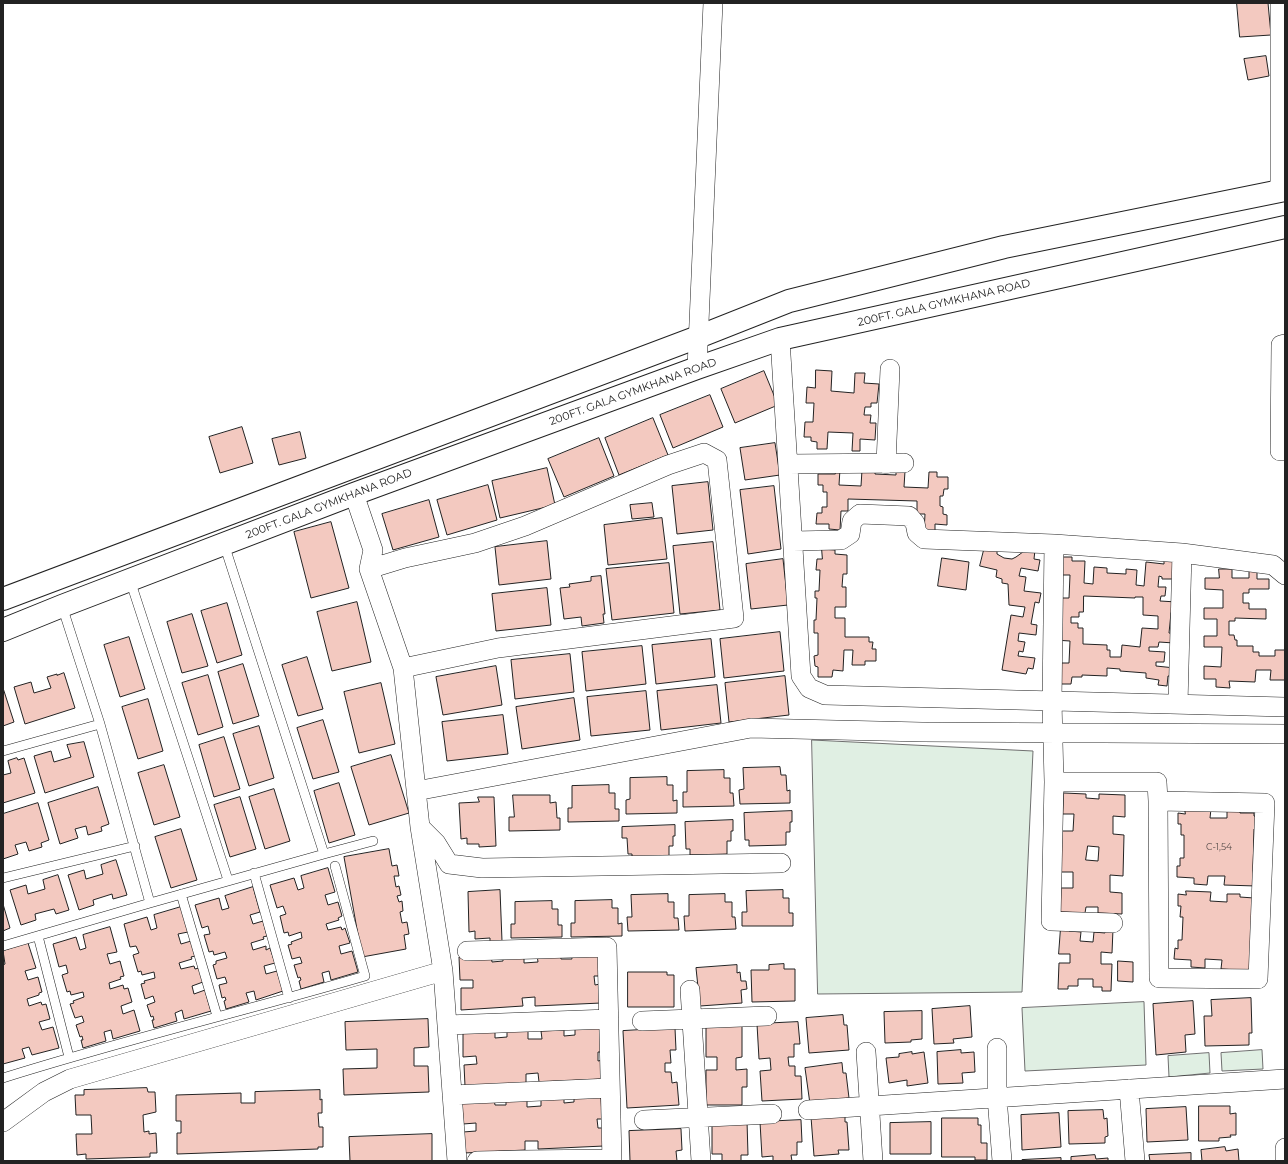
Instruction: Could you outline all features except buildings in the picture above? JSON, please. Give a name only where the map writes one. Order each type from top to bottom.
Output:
[{"type":"street","points":[[697,368],[713,3]]},
{"type":"street","points":[[3,599],[698,337],[789,301],[1004,248],[1283,190],[1281,8]]},
{"type":"street","name":"200FT. GALA GYMKHANA ROAD","points":[[3,630],[354,494],[780,339],[1285,227]]},
{"type":"street","points":[[780,339],[801,676],[809,688],[825,695],[1285,707]]},
{"type":"street","points":[[1285,344],[1281,345],[1280,451],[1285,451]]},
{"type":"street","points":[[788,464],[895,464],[890,369]]},
{"type":"street","points":[[369,569],[405,558],[475,543],[525,526],[668,465],[704,453],[717,460],[734,618],[498,648],[403,668]]},
{"type":"street","points":[[354,494],[372,550],[369,569],[403,668],[420,827],[443,972],[457,1161]]},
{"type":"street","points":[[793,542],[841,540],[850,534],[852,521],[860,514],[909,516],[915,523],[917,533],[924,539],[1054,544],[1182,553],[1273,565],[1285,575]]},
{"type":"street","points":[[1054,544],[1052,701],[1054,782],[1051,921],[1113,923]]},
{"type":"street","points":[[1178,704],[1182,553]]},
{"type":"street","points":[[416,791],[751,728],[1053,733],[1285,734]]},
{"type":"street","points":[[1054,782],[1157,782],[1159,978],[1258,979],[1265,803],[1158,801]]},
{"type":"street","points":[[420,827],[436,843],[448,864],[482,868],[781,863]]},
{"type":"street","points":[[467,951],[607,947],[612,1160],[477,1161]]},
{"type":"street","points":[[3,1122],[44,1092],[70,1079],[443,972]]},
{"type":"street","points":[[690,990],[701,1161]]},
{"type":"street","points":[[642,1021],[767,1016]]},
{"type":"street","points":[[447,1025],[609,1019]]},
{"type":"street","points":[[997,1048],[997,1097],[1002,1161]]},
{"type":"street","points":[[866,1052],[868,1106],[873,1161]]},
{"type":"street","points":[[808,1110],[1285,1079]]},
{"type":"street","points":[[452,1095],[610,1088]]},
{"type":"street","points":[[1129,1089],[1134,1161]]},
{"type":"street","points":[[644,1120],[772,1114]]},
{"type":"street","points":[[1285,1148],[1285,1161]]},
{"type":"lane","points":[[224,544],[324,854]]},
{"type":"lane","points":[[130,580],[228,880]]},
{"type":"lane","points":[[62,606],[100,724],[150,902]]},
{"type":"lane","points":[[3,751],[100,724]]},
{"type":"lane","points":[[3,946],[150,902],[373,841]]},
{"type":"lane","points":[[3,878],[135,846]]},
{"type":"lane","points":[[3,1078],[69,1057],[365,976],[335,866]]},
{"type":"lane","points":[[254,873],[289,998]]},
{"type":"lane","points":[[181,894],[218,1016]]},
{"type":"lane","points":[[38,936],[69,1057]]},
{"type":"green space","points":[[812,740],[1033,751],[1022,992],[818,994]]},
{"type":"green space","points":[[1144,1002],[1146,1065],[1025,1071],[1022,1008]]},
{"type":"green space","points":[[1262,1050],[1263,1069],[1222,1071],[1221,1053]]},
{"type":"green space","points":[[1209,1053],[1210,1073],[1169,1077],[1168,1056]]}]
